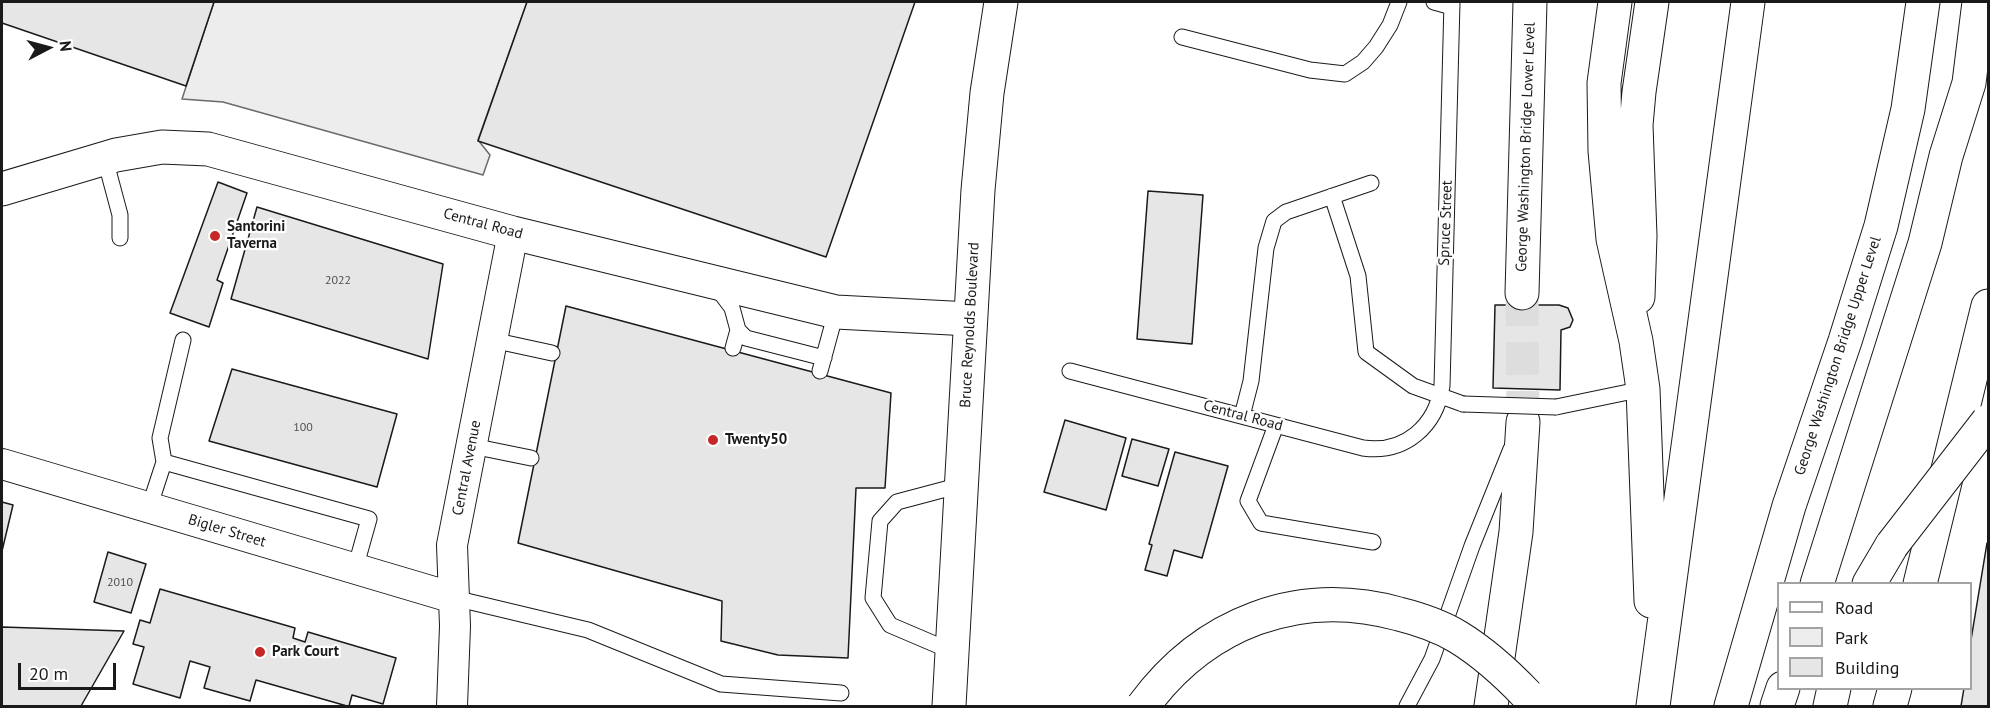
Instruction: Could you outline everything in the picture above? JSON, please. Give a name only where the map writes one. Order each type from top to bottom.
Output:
[{"type":"main road","name":"Bruce Reynolds Boulevard","points":[[948,706],[970,320],[987,93],[1001,2]]},
{"type":"main road","name":"George Washington Bridge Lower Level","points":[[1522,293],[1530,2]]},
{"type":"main road","points":[[1615,2],[1604,83],[1605,151],[1613,239],[1636,341],[1643,389],[1654,698]]},
{"type":"main road","points":[[1636,341],[1640,236],[1636,125],[1652,2]]},
{"type":"main road","points":[[1654,698],[1748,2]]},
{"type":"main road","name":"George Washington Bridge Upper Level","points":[[1731,706],[1789,506],[1881,226],[1908,109],[1923,2]]},
{"type":"main road","points":[[1946,156],[1952,80],[1962,2]]},
{"type":"main road","points":[[1818,582],[1925,243],[1946,156],[1969,83],[1979,2]]},
{"type":"main road","name":"Central Road","points":[[2,189],[105,159],[162,147],[208,149],[513,233],[836,312],[970,320]]},
{"type":"main road","points":[[1920,582],[1989,306]]},
{"type":"main road","points":[[1870,582],[1892,545],[1989,421]]},
{"type":"main road","points":[[1491,706],[1516,532],[1523,422]]},
{"type":"main road","points":[[1143,706],[1171,672],[1192,653],[1221,635],[1248,621],[1277,612],[1305,606],[1333,604],[1382,609],[1431,624],[1456,636],[1506,672],[1535,706]]},
{"type":"main road","points":[[1777,706],[1782,690]]},
{"type":"main road","points":[[1830,706],[1834,690]]},
{"type":"main road","points":[[1890,706],[1894,690]]},
{"type":"street","name":"Central Avenue","points":[[452,706],[455,626],[452,544],[513,233]]},
{"type":"street","name":"Bigler Street","points":[[2,464],[454,598]]},
{"type":"lane","points":[[1182,37],[1310,70],[1345,74],[1363,62],[1376,47],[1390,25],[1399,2]]},
{"type":"lane","points":[[1434,2],[1452,4]]},
{"type":"lane","name":"Spruce Street","points":[[1414,437],[1428,423],[1440,397],[1452,4]]},
{"type":"lane","points":[[105,159],[120,215],[120,238]]},
{"type":"lane","points":[[1242,416],[1251,381],[1266,248],[1274,221],[1286,212],[1371,183]]},
{"type":"lane","points":[[1332,196],[1358,276],[1366,352],[1413,386],[1463,404],[1556,407],[1643,389]]},
{"type":"lane","points":[[711,281],[732,308],[738,330],[746,338],[822,365],[836,312]]},
{"type":"lane","points":[[733,348],[738,330]]},
{"type":"lane","points":[[149,508],[164,462],[160,438],[183,340]]},
{"type":"lane","points":[[492,340],[552,353]]},
{"type":"lane","name":"Central Road","points":[[1070,370],[1374,450],[1395,447],[1414,437]]},
{"type":"lane","points":[[1407,706],[1432,659],[1472,546],[1523,422]]},
{"type":"lane","points":[[1276,425],[1248,501],[1261,523],[1372,542]]},
{"type":"lane","points":[[472,446],[531,458]]},
{"type":"lane","points":[[164,462],[369,519],[355,569]]},
{"type":"lane","points":[[951,651],[890,625],[873,598],[880,521],[897,502],[961,485]]},
{"type":"lane","points":[[454,598],[588,630],[722,684],[841,693]]},
{"type":"green space","points":[[214,2],[527,2],[478,140],[490,155],[483,175],[223,102],[182,99]]},
{"type":"building","points":[[2,2],[214,2],[186,86],[2,23]]},
{"type":"building","points":[[527,2],[915,2],[826,257],[478,141]]},
{"type":"building","name":"Santorini Taverna","points":[[218,182],[247,193],[217,280],[223,283],[209,327],[170,313]]},
{"type":"building","points":[[1148,191],[1203,195],[1192,344],[1137,339]]},
{"type":"building","points":[[257,207],[443,264],[428,359],[231,299]]},
{"type":"building","points":[[1495,305],[1559,305],[1568,308],[1573,320],[1570,327],[1561,330],[1560,390],[1493,388]]},
{"type":"building","name":"Twenty50","points":[[566,306],[891,393],[885,488],[856,488],[848,658],[778,655],[721,641],[722,601],[518,543]]},
{"type":"building","points":[[232,369],[397,414],[377,487],[209,441]]},
{"type":"building","points":[[1065,420],[1126,438],[1106,510],[1044,492]]},
{"type":"building","points":[[1132,439],[1169,449],[1158,486],[1122,476]]},
{"type":"building","points":[[1175,452],[1228,466],[1202,558],[1174,550],[1167,576],[1145,570],[1152,545],[1149,544]]},
{"type":"building","points":[[2,502],[13,505],[2,551]]},
{"type":"building","points":[[1988,543],[1988,706],[1961,706],[1964,690],[1972,690],[1972,634]]},
{"type":"building","points":[[108,552],[146,564],[131,613],[94,602]]},
{"type":"building","name":"Park Court","points":[[160,589],[295,628],[293,638],[305,642],[308,632],[396,658],[383,704],[352,695],[349,706],[347,706],[256,680],[250,701],[204,688],[210,667],[190,661],[180,698],[133,684],[144,647],[133,644],[140,620],[150,623]]},
{"type":"building","points":[[2,627],[124,631],[81,706],[2,706]]},
{"type":"tunnel","points":[[1522,293],[1523,422]]},
{"type":"place","name":"Santorini Taverna","points":[[215,236]]},
{"type":"place","name":"Twenty50","points":[[713,440]]},
{"type":"place","name":"Park Court","points":[[260,652]]}]
